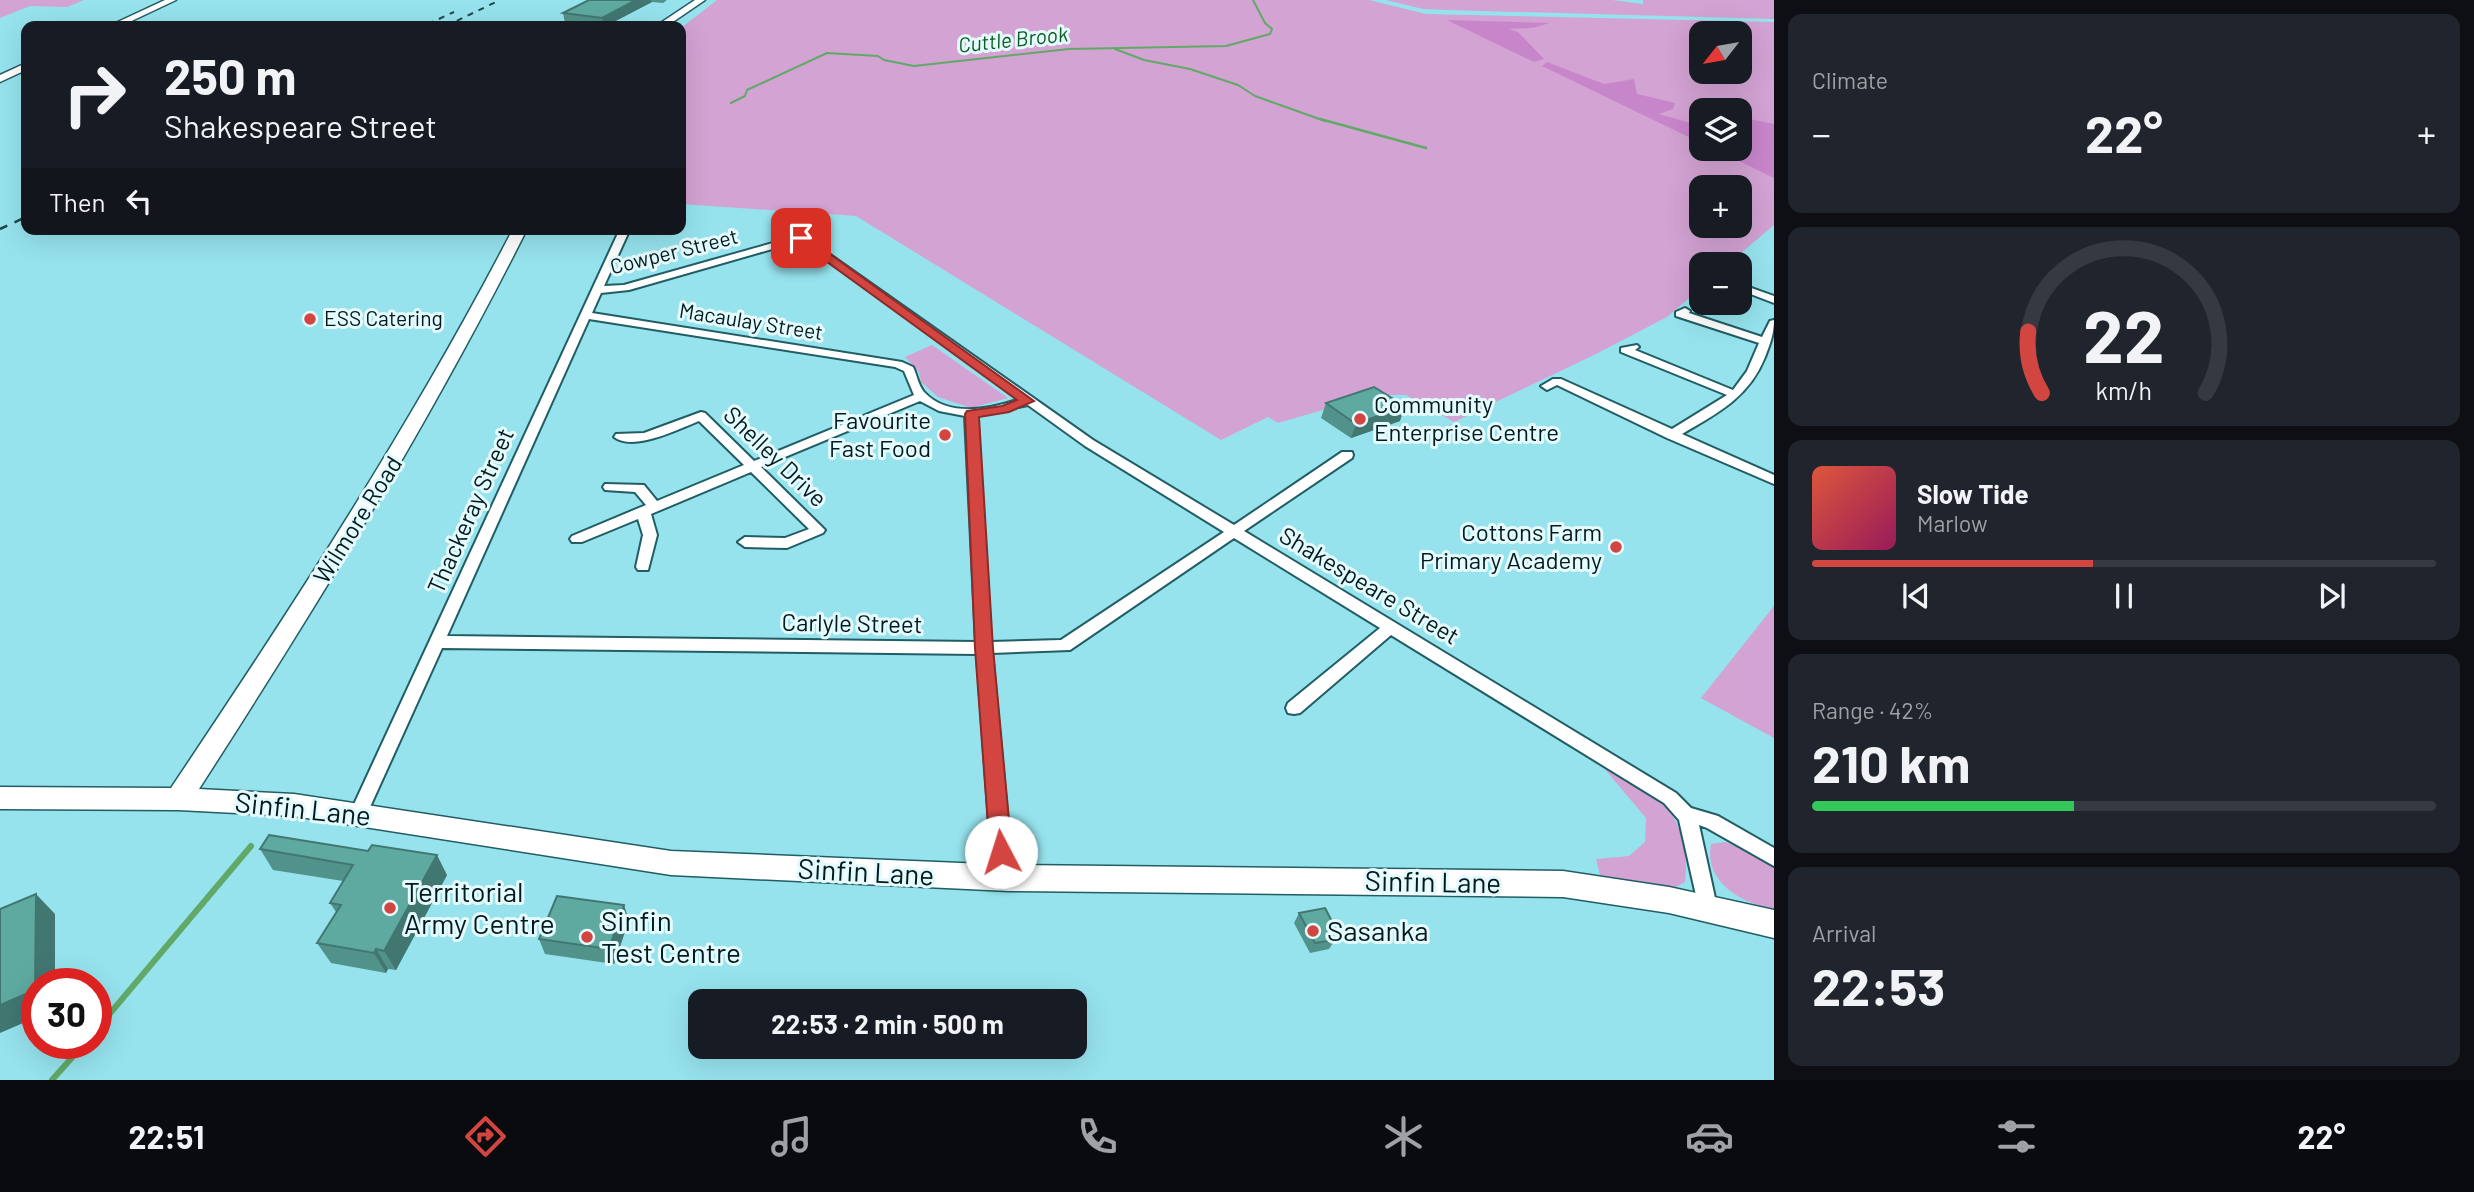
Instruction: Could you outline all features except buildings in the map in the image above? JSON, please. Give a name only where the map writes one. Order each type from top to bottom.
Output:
[{"type":"street","points":[[125,21],[172,0]]},
{"type":"street","points":[[669,21],[701,0]]},
{"type":"street","points":[[0,79],[21,68]]},
{"type":"street","name":"Shakespeare Street","points":[[785,226],[1027,401],[1232,532],[1670,798],[1685,814],[1712,821],[1774,858]]},
{"type":"street","name":"Wilmore Road","points":[[178,799],[307,603],[409,438],[480,310],[517,235]]},
{"type":"street","name":"Thackeray Street","points":[[359,813],[622,235]]},
{"type":"street","name":"Cowper Street","points":[[597,290],[625,288],[801,238]]},
{"type":"street","points":[[1752,292],[1774,300]]},
{"type":"street","points":[[1685,312],[1680,314],[1763,341]]},
{"type":"street","name":"Macaulay Street","points":[[585,315],[898,364],[909,369],[913,385],[920,397]]},
{"type":"street","points":[[1671,435],[1736,395],[1751,376],[1763,341],[1774,323]]},
{"type":"street","points":[[1633,347],[1625,350],[1736,395]]},
{"type":"street","points":[[1547,386],[1557,381],[1774,480]]},
{"type":"street","points":[[577,539],[920,397],[940,407],[971,414],[1004,410],[1027,401]]},
{"type":"street","points":[[971,414],[984,648],[1003,878]]},
{"type":"street","name":"Shelley Drive","points":[[620,437],[645,437],[701,416],[818,530],[787,543],[745,541]]},
{"type":"street","name":"Carlyle Street","points":[[437,642],[984,648],[1064,646],[1347,455]]},
{"type":"street","points":[[610,485],[639,488],[649,509],[650,535],[643,567]]},
{"type":"street","points":[[1294,708],[1391,627]]},
{"type":"street","name":"Sinfin Lane","points":[[0,798],[178,799],[294,805],[671,863],[1003,878],[1563,884],[1619,889],[1774,924]]},
{"type":"street","points":[[1685,814],[1694,837],[1707,907]]},
{"type":"shaded area","points":[[0,0],[84,0],[67,7],[30,6],[0,18]]},
{"type":"shaded area","points":[[717,0],[1369,0],[1426,14],[1730,21],[1689,21],[1689,84],[1752,84],[1752,21],[1774,22],[1774,225],[1742,252],[1689,252],[1689,298],[1667,317],[1454,422],[1406,395],[1375,395],[1278,423],[1268,417],[1221,440],[856,216],[686,204],[686,24]]},
{"type":"shaded area","points":[[1386,0],[1612,0],[1643,4],[1643,0],[1774,0],[1774,19],[1423,9]]},
{"type":"shaded area","points":[[1447,20],[1550,23],[1532,28],[1509,29],[1518,32],[1544,59],[1534,62]]},
{"type":"shaded area","points":[[1547,62],[1604,84],[1634,79],[1637,94],[1675,103],[1673,109],[1659,114],[1689,123],[1689,137],[1542,66]]},
{"type":"shaded area","points":[[1752,119],[1774,124],[1774,178],[1739,161],[1752,161]]},
{"type":"shaded area","points":[[932,345],[1008,398],[971,408],[938,397],[921,382],[919,372],[905,357]]},
{"type":"shaded area","points":[[1774,606],[1774,738],[1701,698]]},
{"type":"shaded area","points":[[1603,767],[1656,797],[1672,814],[1684,847],[1685,882],[1674,888],[1600,875],[1596,859],[1629,856],[1645,842],[1646,818]]},
{"type":"shaded area","points":[[1725,842],[1744,849],[1774,867],[1774,910],[1738,896],[1719,880],[1710,858],[1711,844]]},
{"type":"waterway","name":"Cuttle Brook","points":[[731,103],[745,96],[747,90],[827,53],[878,56],[884,60],[914,66],[1069,49],[1226,46],[1270,34],[1272,29],[1265,23],[1253,0]]},
{"type":"waterway","points":[[1115,49],[1144,60],[1190,69],[1238,85],[1255,96],[1325,121]]},
{"type":"waterway","points":[[1320,119],[1426,148]]},
{"type":"waterway","name":"Cuttle Brook","points":[[112,1011],[251,846]]},
{"type":"waterway","name":"Cuttle Brook","points":[[52,1080],[71,1059]]},
{"type":"railway","points":[[456,21],[500,0]]},
{"type":"railway","points":[[434,21],[454,12]]},
{"type":"railway","points":[[0,229],[21,219]]},
{"type":"place","name":"ESS Catering","points":[[310,319]]},
{"type":"place","name":"Community Enterprise Centre","points":[[1360,419]]},
{"type":"place","name":"Favourite Fast Food","points":[[945,435]]},
{"type":"place","name":"Cottons Farm Primary Academy","points":[[1616,547]]},
{"type":"place","name":"Territorial Army Centre","points":[[390,908]]},
{"type":"place","name":"Sasanka","points":[[1313,931]]},
{"type":"place","name":"Sinfin Test Centre","points":[[587,937]]},
{"type":"route","points":[[801,238],[1027,401],[1004,410],[971,414],[984,648],[1001,852]]}]
